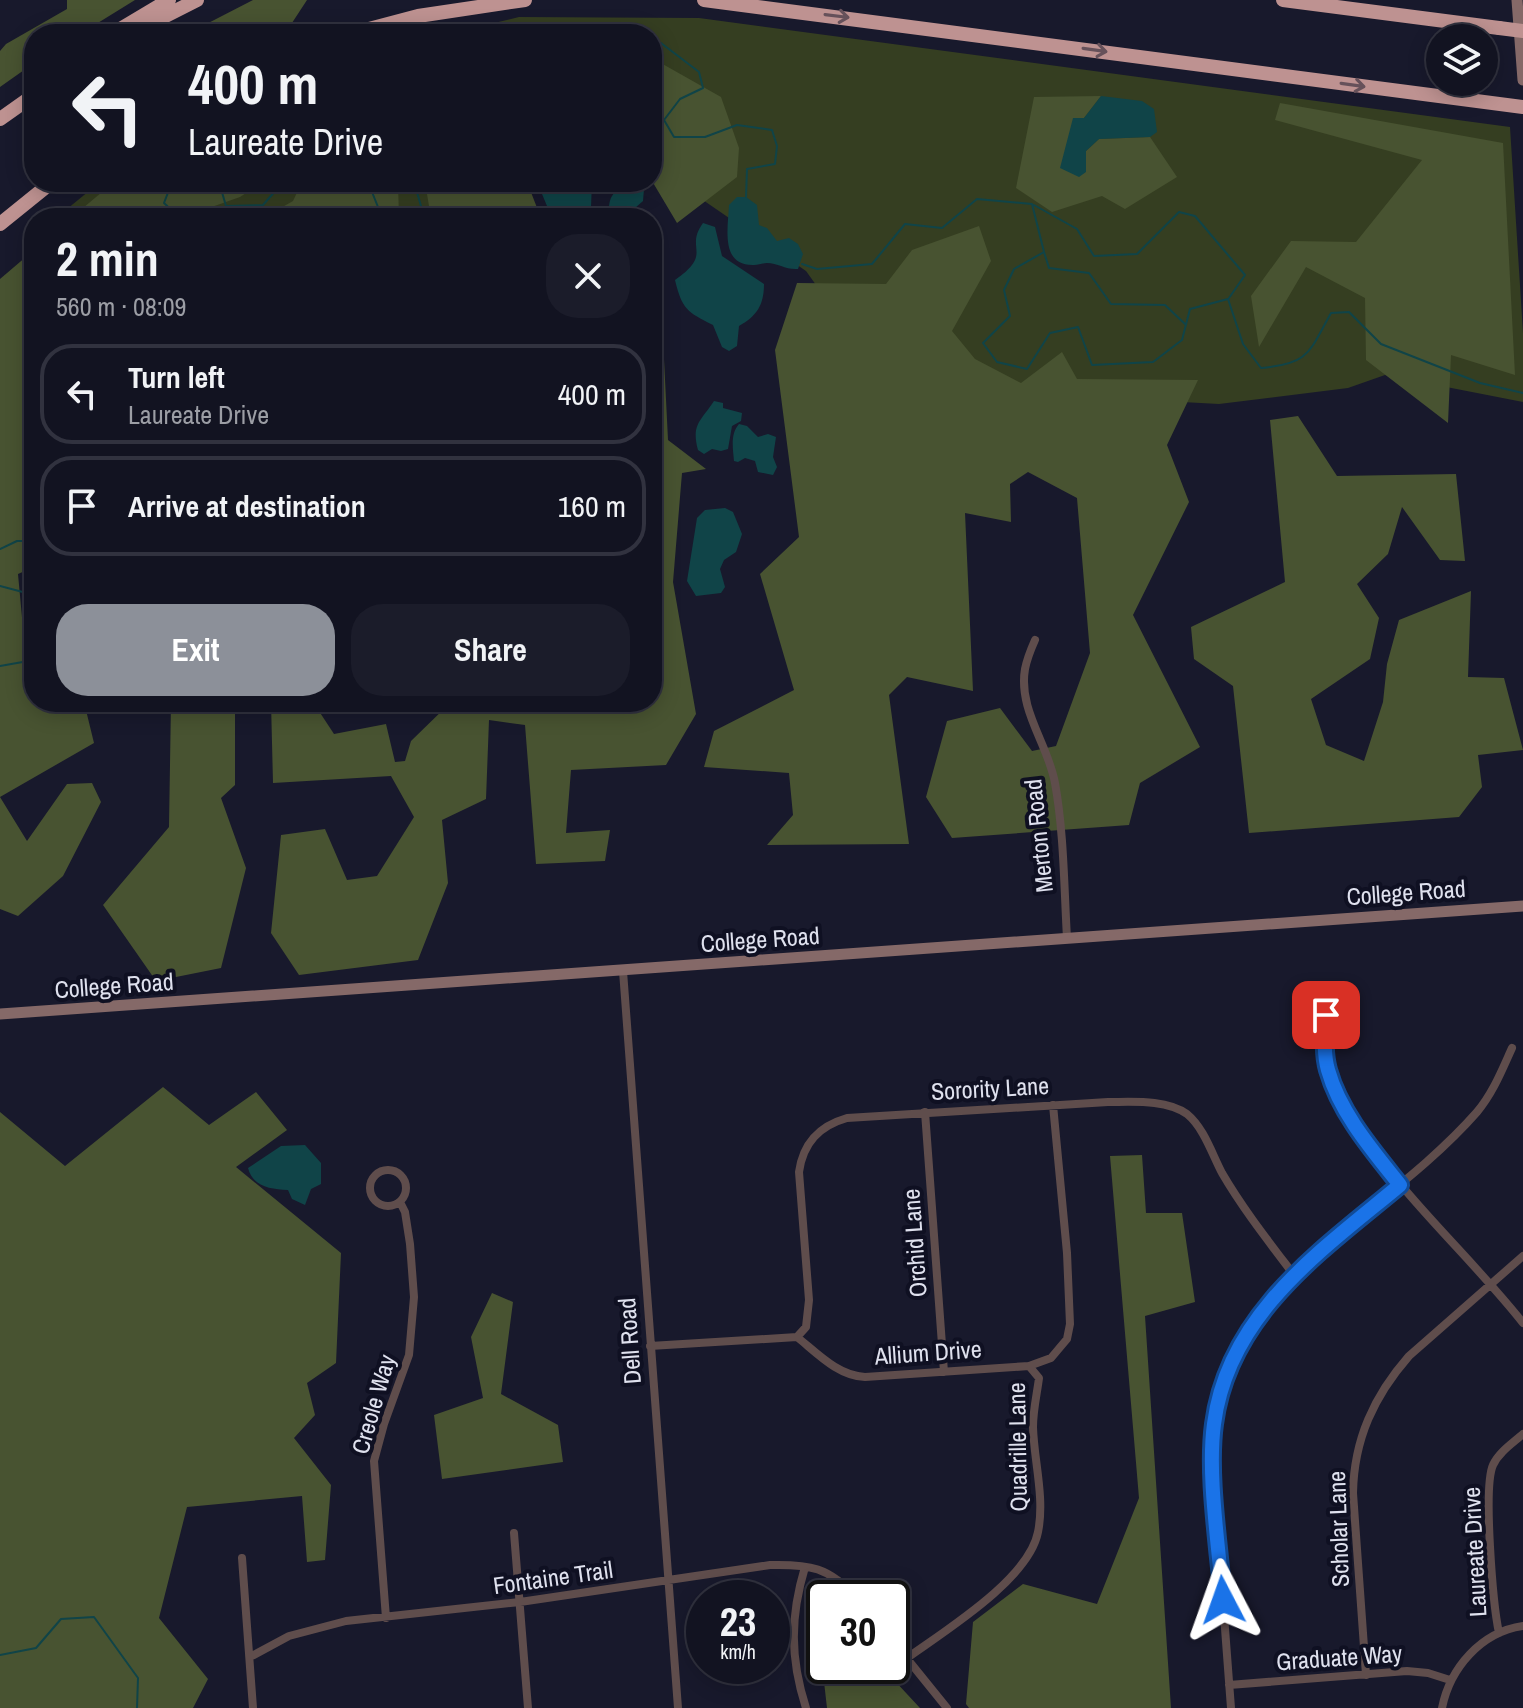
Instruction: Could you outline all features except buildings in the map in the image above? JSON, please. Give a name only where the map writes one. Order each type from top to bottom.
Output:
[{"type":"highway","points":[[129,24],[169,0]]},
{"type":"highway","points":[[150,24],[197,0]]},
{"type":"highway","points":[[388,24],[418,16],[525,0]]},
{"type":"highway","points":[[704,0],[1523,107]]},
{"type":"highway","points":[[1283,0],[1523,31]]},
{"type":"highway","points":[[0,119],[24,101]]},
{"type":"highway","points":[[0,224],[40,192]]},
{"type":"street","points":[[1517,0],[1523,80]]},
{"type":"street","name":"Merton Road","points":[[1035,640],[1025,670],[1024,686],[1027,705],[1056,786],[1067,938]]},
{"type":"street","name":"College Road","points":[[0,1014],[1523,906]]},
{"type":"street","name":"Dell Road","points":[[623,971],[678,1708]]},
{"type":"street","points":[[1326,1015],[1325,1055],[1328,1072],[1343,1105],[1400,1185],[1523,1323]]},
{"type":"street","points":[[1231,1708],[1212,1456],[1214,1424],[1225,1376],[1261,1311],[1294,1275],[1400,1185],[1477,1111],[1491,1093],[1512,1048]]},
{"type":"street","name":"Sorority Lane","points":[[797,1337],[806,1327],[808,1315],[799,1172],[801,1157],[809,1141],[833,1122],[925,1112],[1053,1105],[1144,1102],[1169,1107],[1186,1114],[1199,1129],[1249,1215],[1294,1275]]},
{"type":"street","name":"Quadrille Lane","points":[[910,1656],[1016,1574],[1035,1545],[1039,1529],[1039,1504],[1033,1415],[1039,1378],[1029,1366],[1051,1358],[1067,1339],[1070,1324],[1067,1253],[1053,1105]]},
{"type":"street","name":"Orchid Lane","points":[[925,1112],[944,1372]]},
{"type":"street","name":"Creole Way","points":[[385,1170],[402,1175],[407,1186],[400,1202],[389,1206],[377,1203],[371,1193],[371,1181],[375,1176],[385,1170]]},
{"type":"street","name":"Creole Way","points":[[386,1618],[374,1461],[409,1355],[414,1297],[410,1244],[405,1212],[400,1202]]},
{"type":"street","name":"Scholar Lane","points":[[1366,1675],[1353,1493],[1354,1471],[1364,1427],[1377,1398],[1409,1356],[1523,1256]]},
{"type":"street","points":[[650,1346],[797,1337]]},
{"type":"street","name":"Allium Drive","points":[[797,1337],[852,1376],[1029,1366]]},
{"type":"street","name":"Laureate Drive","points":[[1499,1633],[1490,1522],[1490,1475],[1499,1455],[1523,1434]]},
{"type":"street","points":[[514,1533],[528,1708]]},
{"type":"street","points":[[242,1558],[253,1708]]},
{"type":"street","name":"Fontaine Trail","points":[[250,1657],[307,1629],[346,1621],[520,1602],[770,1565],[827,1571],[840,1580]]},
{"type":"street","points":[[805,1567],[793,1640],[795,1668],[806,1708]]},
{"type":"street","points":[[1442,1708],[1450,1680],[1467,1657],[1499,1633],[1523,1626]]},
{"type":"street","points":[[910,1662],[947,1708]]},
{"type":"street","name":"Graduate Way","points":[[1229,1685],[1407,1671],[1450,1680]]},
{"type":"shaded area","points":[[67,0],[135,0],[96,24],[41,24],[67,9]]},
{"type":"shaded area","points":[[253,0],[307,0],[291,24],[206,24]]},
{"type":"shaded area","points":[[519,17],[699,18],[1510,127],[1523,333],[1523,402],[1385,375],[1348,388],[1219,404],[1015,393],[839,317],[806,271],[662,172],[662,24],[490,24]]},
{"type":"shaded area","points":[[24,34],[24,70],[0,87],[0,51]]},
{"type":"shaded area","points":[[662,64],[721,97],[739,148],[737,177],[677,223],[659,192],[662,192]]},
{"type":"shaded area","points":[[1101,96],[1084,118],[1086,151],[1099,139],[1150,137],[1177,177],[1125,209],[1102,196],[1052,212],[1016,188],[1034,97]]},
{"type":"shaded area","points":[[1101,96],[1142,101],[1154,109],[1157,132],[1150,137],[1099,139],[1086,151],[1086,172],[1079,177],[1060,168],[1073,118],[1084,118]]},
{"type":"shaded area","points":[[1280,103],[1503,143],[1515,375],[1451,355],[1448,423],[1366,360],[1365,298],[1306,267],[1259,347],[1251,296],[1291,241],[1356,242],[1422,160],[1275,120]]},
{"type":"shaded area","points":[[88,192],[526,192],[522,208],[68,208]]},
{"type":"shaded area","points":[[102,192],[248,192],[209,208],[83,208]]},
{"type":"shaded area","points":[[297,192],[398,192],[399,208],[281,208],[293,201]]},
{"type":"shaded area","points":[[427,192],[531,192],[537,208],[429,208]]},
{"type":"shaded area","points":[[592,192],[591,208],[548,208],[542,194]]},
{"type":"shaded area","points":[[615,192],[644,192],[643,201],[635,208],[609,208]]},
{"type":"shaded area","points":[[737,197],[746,197],[757,205],[759,225],[767,228],[777,241],[789,238],[798,244],[803,254],[798,269],[771,263],[743,264],[736,259],[728,244],[728,224],[729,205]]},
{"type":"shaded area","points":[[703,223],[715,227],[722,256],[764,284],[758,309],[739,326],[737,346],[729,351],[722,347],[713,325],[687,308],[675,280],[687,271],[696,257],[696,239]]},
{"type":"shaded area","points":[[979,226],[991,261],[952,331],[975,359],[1021,383],[1062,352],[1077,379],[1198,380],[1167,445],[1189,502],[1133,615],[1200,747],[1140,783],[1129,825],[952,838],[926,797],[947,721],[1000,708],[1032,751],[1056,746],[1090,653],[1077,498],[1028,472],[1010,484],[1011,522],[965,513],[973,691],[907,677],[889,695],[909,844],[767,845],[793,815],[789,773],[704,767],[714,731],[794,690],[760,574],[799,537],[775,350],[797,283],[886,284],[912,250]]},
{"type":"shaded area","points":[[24,259],[24,571],[18,574],[24,639],[24,712],[86,712],[94,743],[0,797],[0,279]]},
{"type":"shaded area","points":[[662,318],[668,440],[706,469],[682,473],[673,582],[696,714],[666,765],[571,770],[566,833],[610,830],[605,861],[536,864],[525,725],[489,720],[486,799],[442,820],[448,883],[418,960],[299,975],[271,933],[281,835],[325,829],[347,880],[377,876],[414,817],[391,776],[273,783],[271,712],[320,712],[334,734],[386,724],[395,762],[405,761],[411,741],[441,712],[662,712]]},
{"type":"shaded area","points":[[714,401],[723,403],[723,408],[742,413],[741,421],[732,426],[728,449],[712,449],[704,454],[698,450],[697,428]]},
{"type":"shaded area","points":[[1298,416],[1337,476],[1456,474],[1465,561],[1440,560],[1402,507],[1388,554],[1357,584],[1379,618],[1370,659],[1311,699],[1326,745],[1364,761],[1383,702],[1387,664],[1399,620],[1471,591],[1468,677],[1504,678],[1523,750],[1478,755],[1482,787],[1459,817],[1249,833],[1233,686],[1194,659],[1191,627],[1285,582],[1270,420]]},
{"type":"shaded area","points":[[739,424],[747,426],[758,437],[768,434],[776,437],[773,457],[777,467],[773,475],[758,472],[755,461],[745,458],[734,461],[733,437]]},
{"type":"shaded area","points":[[725,508],[733,512],[742,534],[736,552],[724,560],[720,569],[725,587],[721,593],[696,596],[687,581],[697,518],[705,510]]},
{"type":"shaded area","points":[[171,712],[235,712],[235,785],[221,798],[246,868],[221,968],[156,981],[103,905],[169,827]]},
{"type":"shaded area","points":[[92,783],[101,802],[63,876],[18,916],[0,909],[0,797],[27,841],[67,784]]},
{"type":"shaded area","points":[[163,1087],[209,1125],[256,1092],[287,1130],[236,1167],[341,1253],[336,1363],[307,1383],[315,1415],[294,1438],[331,1485],[325,1560],[307,1562],[302,1496],[187,1507],[159,1618],[208,1679],[193,1708],[0,1708],[0,1112],[65,1166]]},
{"type":"shaded area","points":[[305,1145],[321,1163],[321,1184],[311,1189],[305,1205],[292,1199],[288,1190],[263,1186],[250,1174],[248,1168],[281,1146]]},
{"type":"shaded area","points":[[1142,1155],[1146,1213],[1182,1213],[1195,1302],[1145,1316],[1171,1708],[969,1708],[966,1704],[973,1622],[1023,1584],[1097,1604],[1139,1498],[1110,1156]]},
{"type":"shaded area","points":[[492,1293],[513,1302],[501,1394],[558,1425],[563,1462],[442,1479],[434,1415],[483,1398],[471,1337]]},
{"type":"shaded area","points":[[824,1684],[898,1684],[920,1708],[827,1708]]},
{"type":"waterway","points":[[662,44],[699,72],[703,88],[680,99],[664,120],[674,137],[705,137],[737,125],[772,130],[777,146],[775,164],[747,169],[746,197]]},
{"type":"waterway","points":[[168,192],[164,203],[169,208]]},
{"type":"waterway","points":[[222,192],[226,206],[263,205],[274,192]]},
{"type":"waterway","points":[[372,192],[379,208]]},
{"type":"waterway","points":[[417,192],[420,208]]},
{"type":"waterway","points":[[802,264],[817,269],[872,264],[905,224],[942,228],[977,199],[1032,204],[1044,252],[1014,269],[1004,290],[1010,316],[983,343],[997,362],[1027,369],[1050,333],[1078,327],[1092,365],[1153,362],[1182,340],[1190,309],[1228,299],[1243,344],[1261,368],[1299,359],[1312,346],[1331,313],[1349,312],[1381,344],[1480,383],[1523,393]]},
{"type":"waterway","points":[[1034,205],[1077,229],[1094,256],[1137,254],[1179,212],[1195,216],[1245,275],[1229,298]]},
{"type":"waterway","points":[[1044,252],[1049,268],[1089,273],[1111,304],[1165,305],[1185,324]]},
{"type":"waterway","points":[[0,549],[24,541]]},
{"type":"waterway","points":[[0,586],[24,592]]},
{"type":"waterway","points":[[0,666],[24,662]]},
{"type":"waterway","points":[[0,1655],[36,1648],[61,1619],[94,1617],[138,1678],[137,1708]]},
{"type":"route","points":[[1223,1600],[1212,1456],[1214,1424],[1225,1376],[1261,1311],[1294,1275],[1400,1185],[1343,1105],[1328,1072],[1325,1055],[1326,1015]]}]
